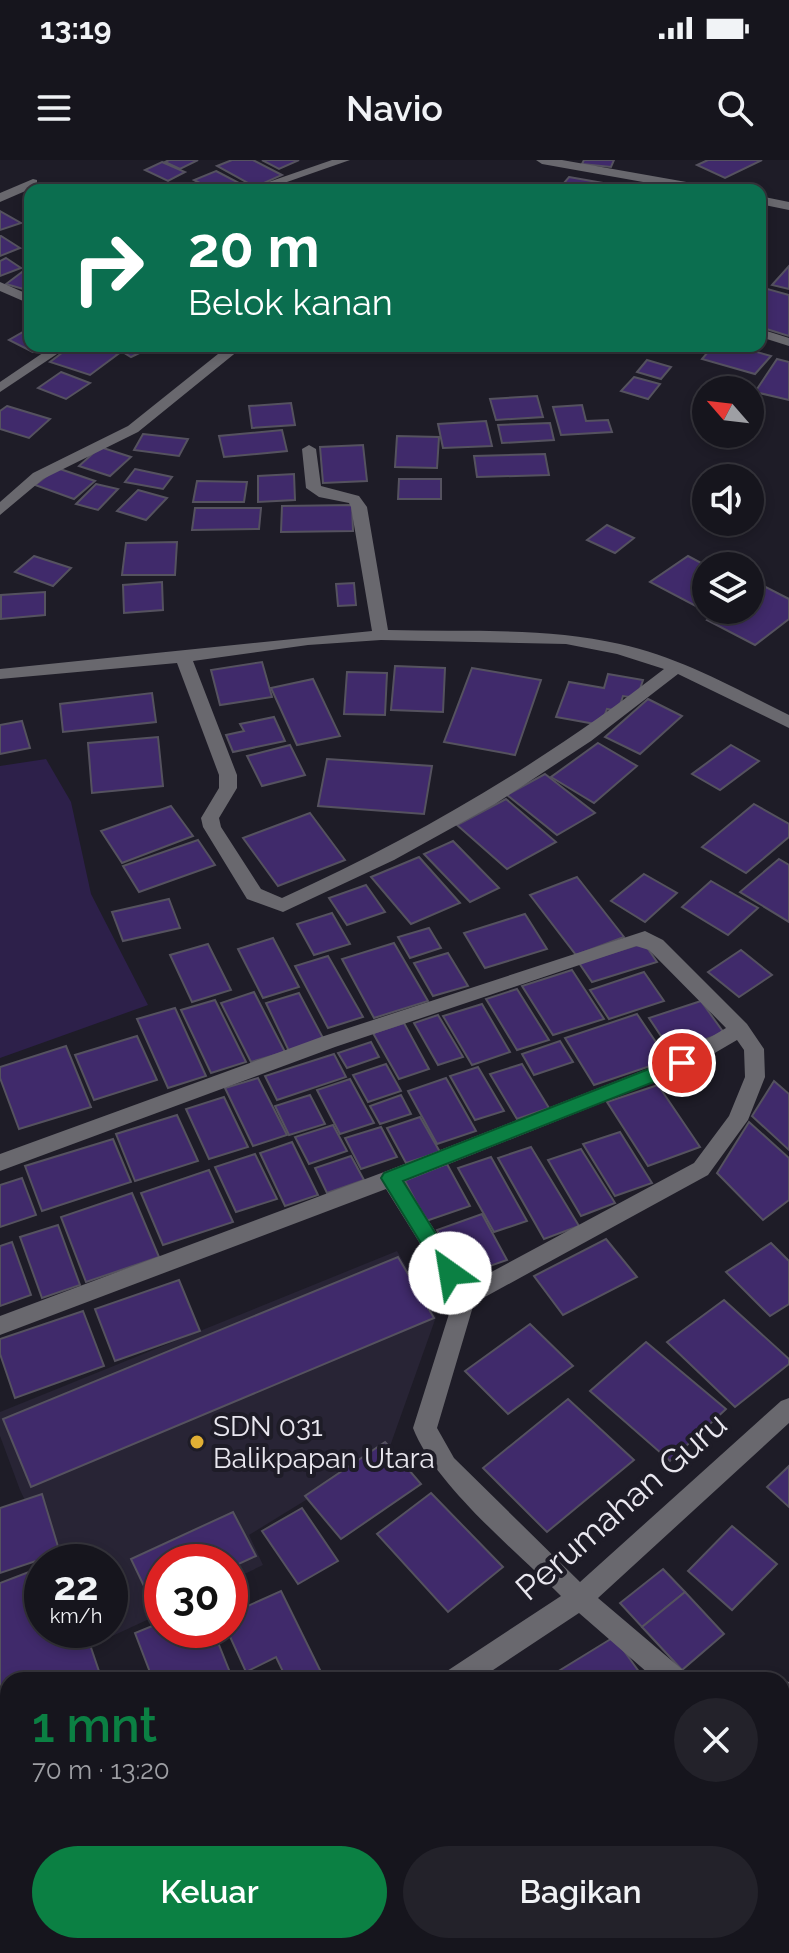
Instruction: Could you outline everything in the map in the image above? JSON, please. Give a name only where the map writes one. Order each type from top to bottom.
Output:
[{"type":"street","points":[[267,184],[324,162],[344,160]]},
{"type":"street","points":[[542,160],[676,184]]},
{"type":"street","points":[[0,198],[24,187]]},
{"type":"street","points":[[766,201],[789,206]]},
{"type":"street","points":[[0,286],[24,297]]},
{"type":"street","points":[[766,335],[789,342]]},
{"type":"street","points":[[0,388],[53,352]]},
{"type":"street","points":[[0,510],[38,476],[133,429],[229,352]]},
{"type":"street","points":[[309,449],[314,488],[324,494],[354,499],[359,507],[381,635]]},
{"type":"street","points":[[0,674],[183,657],[308,640],[381,635],[566,639],[620,649],[677,667],[789,722]]},
{"type":"street","points":[[183,657],[228,775],[228,788],[210,818],[212,827],[254,894],[283,905],[359,871],[459,818],[620,714],[677,667]]},
{"type":"street","points":[[0,1163],[328,1042],[635,939],[645,938],[656,945],[740,1029],[754,1049],[755,1077],[738,1120],[701,1169],[465,1297],[425,1428],[432,1446],[446,1465],[580,1598],[666,1672]]},
{"type":"street","points":[[0,1326],[391,1178],[682,1063],[740,1029]]},
{"type":"street","points":[[391,1178],[465,1297]]},
{"type":"street","name":"Perumahan Guru","points":[[468,1672],[580,1598],[789,1408]]},
{"type":"shaded area","points":[[46,759],[71,802],[91,894],[148,1005],[0,1058],[0,766]]},
{"type":"shaded area","name":"SDN 031 Balikpapan Utara","points":[[397,1251],[436,1317],[389,1449],[249,1535],[263,1565],[248,1572],[248,1544],[144,1544],[144,1621],[128,1629],[128,1544],[46,1544],[20,1490],[0,1436],[0,1412]]},
{"type":"building","points":[[198,160],[180,169],[165,162]]},
{"type":"building","points":[[232,160],[253,160],[282,175],[262,184],[250,184],[217,166]]},
{"type":"building","points":[[262,160],[299,160],[279,169]]},
{"type":"building","points":[[584,160],[614,160],[611,167],[582,164]]},
{"type":"building","points":[[708,160],[762,160],[725,178],[697,165]]},
{"type":"building","points":[[162,162],[185,172],[168,181],[145,170]]},
{"type":"building","points":[[216,171],[241,184],[202,184],[194,180]]},
{"type":"building","points":[[569,177],[603,183],[602,184],[563,184]]},
{"type":"building","points":[[0,211],[21,223],[0,230]]},
{"type":"building","points":[[1,236],[20,248],[0,256]]},
{"type":"building","points":[[6,258],[21,268],[0,276],[0,261]]},
{"type":"building","points":[[789,266],[789,289],[772,285]]},
{"type":"building","points":[[24,270],[24,289],[6,284]]},
{"type":"building","points":[[766,289],[789,295],[789,336],[766,329]]},
{"type":"building","points":[[24,331],[24,348],[9,340]]},
{"type":"building","points":[[63,352],[118,354],[90,375],[50,362]]},
{"type":"building","points":[[123,352],[142,352],[131,357]]},
{"type":"building","points":[[708,352],[757,352],[771,356],[755,374],[702,359]]},
{"type":"building","points":[[777,359],[789,362],[789,400],[764,394],[764,378]]},
{"type":"building","points":[[647,360],[671,367],[661,379],[637,372]]},
{"type":"building","points":[[61,372],[90,383],[66,399],[38,388]]},
{"type":"building","points":[[634,377],[660,384],[648,399],[621,391]]},
{"type":"building","points":[[537,396],[543,417],[496,420],[490,399]]},
{"type":"building","points":[[291,403],[295,425],[252,428],[249,406]]},
{"type":"building","points":[[582,405],[586,421],[608,420],[612,432],[561,435],[553,407]]},
{"type":"building","points":[[7,406],[50,419],[29,438],[0,429],[0,411]]},
{"type":"building","points":[[486,421],[492,446],[443,448],[438,424]]},
{"type":"building","points":[[550,423],[554,440],[502,443],[498,425]]},
{"type":"building","points":[[282,430],[287,451],[224,457],[219,436]]},
{"type":"building","points":[[143,434],[188,439],[179,456],[134,450]]},
{"type":"building","points":[[397,436],[439,437],[437,468],[395,467]]},
{"type":"building","points":[[363,445],[367,481],[323,483],[320,447]]},
{"type":"building","points":[[100,447],[131,457],[110,476],[79,466]]},
{"type":"building","points":[[545,454],[549,475],[477,477],[474,456]]},
{"type":"building","points":[[57,468],[95,481],[74,499],[35,485]]},
{"type":"building","points":[[135,469],[172,477],[163,489],[125,482]]},
{"type":"building","points":[[294,474],[295,500],[258,502],[258,476]]},
{"type":"building","points":[[399,479],[441,479],[441,499],[398,499]]},
{"type":"building","points":[[197,481],[247,482],[244,502],[193,502]]},
{"type":"building","points":[[96,484],[118,489],[98,510],[76,504]]},
{"type":"building","points":[[138,490],[167,498],[146,520],[117,511]]},
{"type":"building","points":[[352,505],[353,531],[281,532],[282,506]]},
{"type":"building","points":[[195,508],[261,508],[259,529],[192,530]]},
{"type":"building","points":[[607,525],[634,538],[615,553],[587,540]]},
{"type":"building","points":[[177,542],[175,575],[122,575],[126,543]]},
{"type":"building","points":[[34,556],[71,568],[53,586],[15,572]]},
{"type":"building","points":[[688,556],[692,558],[692,604],[650,582]]},
{"type":"building","points":[[162,582],[163,610],[124,613],[123,585]]},
{"type":"building","points":[[354,583],[356,605],[338,606],[336,584]]},
{"type":"building","points":[[764,586],[789,599],[789,619],[755,645],[715,624],[764,624]]},
{"type":"building","points":[[45,592],[45,615],[1,619],[1,595]]},
{"type":"building","points":[[262,662],[272,697],[220,705],[211,670]]},
{"type":"building","points":[[395,666],[445,668],[443,712],[391,710]]},
{"type":"building","points":[[472,668],[541,680],[515,755],[444,742]]},
{"type":"building","points":[[347,672],[387,673],[385,715],[344,714]]},
{"type":"building","points":[[608,674],[643,680],[637,698],[623,696],[618,711],[607,709],[601,725],[556,717],[569,682],[604,688]]},
{"type":"building","points":[[313,679],[340,736],[297,745],[271,688]]},
{"type":"building","points":[[152,693],[156,722],[63,732],[60,704]]},
{"type":"building","points":[[648,699],[682,716],[640,754],[605,737]]},
{"type":"building","points":[[274,717],[285,741],[233,752],[226,735],[244,731],[240,724]]},
{"type":"building","points":[[22,721],[30,748],[0,754],[0,725]]},
{"type":"building","points":[[158,737],[163,786],[92,793],[88,743]]},
{"type":"building","points":[[598,743],[637,766],[594,803],[551,777]]},
{"type":"building","points":[[290,745],[305,775],[262,786],[247,756]]},
{"type":"building","points":[[731,745],[759,761],[720,790],[692,774]]},
{"type":"building","points":[[327,759],[432,766],[424,814],[318,806]]},
{"type":"building","points":[[545,774],[595,813],[557,835],[507,795]]},
{"type":"building","points":[[506,799],[556,842],[507,869],[457,825]]},
{"type":"building","points":[[754,804],[789,824],[789,837],[746,873],[702,847]]},
{"type":"building","points":[[171,806],[193,836],[122,863],[101,831]]},
{"type":"building","points":[[310,813],[345,860],[278,886],[243,838]]},
{"type":"building","points":[[198,840],[215,865],[139,892],[123,866]]},
{"type":"building","points":[[453,841],[499,888],[470,902],[424,854]]},
{"type":"building","points":[[419,857],[460,903],[411,924],[371,877]]},
{"type":"building","points":[[779,859],[789,865],[789,922],[740,892]]},
{"type":"building","points":[[644,874],[677,893],[645,922],[611,901]]},
{"type":"building","points":[[577,877],[624,937],[576,955],[530,895]]},
{"type":"building","points":[[711,881],[758,908],[728,935],[682,907]]},
{"type":"building","points":[[366,885],[385,912],[347,925],[329,898]]},
{"type":"building","points":[[169,899],[180,928],[123,941],[112,912]]},
{"type":"building","points":[[332,913],[350,944],[314,955],[297,924]]},
{"type":"building","points":[[525,914],[547,949],[485,968],[464,933]]},
{"type":"building","points":[[429,928],[441,948],[410,958],[398,937]]},
{"type":"building","points":[[273,938],[299,987],[263,998],[238,949]]},
{"type":"building","points":[[394,943],[428,1001],[374,1018],[342,959]]},
{"type":"building","points":[[644,943],[657,962],[592,982],[579,963]]},
{"type":"building","points":[[208,944],[231,990],[192,1002],[170,955]]},
{"type":"building","points":[[741,950],[772,975],[739,997],[708,972]]},
{"type":"building","points":[[448,953],[468,986],[433,996],[414,963]]},
{"type":"building","points":[[328,956],[363,1017],[328,1028],[295,966]]},
{"type":"building","points":[[572,970],[604,1019],[553,1035],[522,986]]},
{"type":"building","points":[[644,972],[664,1001],[609,1019],[590,990]]},
{"type":"building","points":[[517,989],[549,1040],[517,1050],[486,999]]},
{"type":"building","points":[[254,992],[285,1052],[251,1062],[221,1003]]},
{"type":"building","points":[[299,993],[324,1040],[289,1051],[266,1003]]},
{"type":"building","points":[[215,1000],[246,1062],[211,1073],[181,1010]]},
{"type":"building","points":[[701,1001],[724,1033],[671,1051],[649,1018]]},
{"type":"building","points":[[482,1004],[510,1052],[472,1065],[443,1016]]},
{"type":"building","points":[[175,1008],[206,1076],[168,1088],[137,1019]]},
{"type":"building","points":[[637,1014],[668,1060],[594,1085],[565,1038]]},
{"type":"building","points":[[438,1015],[463,1057],[438,1065],[414,1023]]},
{"type":"building","points":[[404,1023],[429,1069],[399,1079],[373,1033]]},
{"type":"building","points":[[137,1036],[157,1080],[94,1100],[75,1055]]},
{"type":"building","points":[[560,1041],[573,1062],[534,1075],[522,1054]]},
{"type":"building","points":[[371,1042],[379,1057],[347,1068],[338,1053]]},
{"type":"building","points":[[66,1046],[91,1107],[19,1129],[0,1078],[0,1067]]},
{"type":"building","points":[[334,1054],[346,1077],[277,1100],[265,1076]]},
{"type":"building","points":[[386,1064],[401,1091],[368,1102],[353,1075]]},
{"type":"building","points":[[522,1064],[549,1108],[517,1119],[490,1074]]},
{"type":"building","points":[[478,1067],[504,1111],[475,1120],[450,1076]]},
{"type":"building","points":[[258,1078],[287,1135],[253,1146],[225,1088]]},
{"type":"building","points":[[446,1078],[476,1131],[437,1144],[408,1091]]},
{"type":"building","points":[[350,1079],[374,1123],[340,1134],[317,1090]]},
{"type":"building","points":[[774,1081],[789,1094],[789,1150],[752,1116]]},
{"type":"building","points":[[658,1085],[700,1147],[648,1166],[607,1102]]},
{"type":"building","points":[[310,1095],[325,1124],[289,1135],[275,1106]]},
{"type":"building","points":[[401,1095],[411,1114],[380,1124],[370,1106]]},
{"type":"building","points":[[224,1097],[248,1147],[209,1159],[186,1109]]},
{"type":"building","points":[[177,1115],[198,1161],[135,1181],[116,1134]]},
{"type":"building","points":[[420,1117],[440,1152],[406,1163],[387,1128]]},
{"type":"building","points":[[749,1122],[789,1158],[789,1200],[763,1220],[717,1173]]},
{"type":"building","points":[[333,1125],[347,1151],[309,1164],[295,1137]]},
{"type":"building","points":[[381,1127],[397,1157],[361,1169],[345,1138]]},
{"type":"building","points":[[620,1132],[652,1183],[615,1196],[583,1144]]},
{"type":"building","points":[[113,1139],[131,1182],[42,1211],[25,1166]]},
{"type":"building","points":[[292,1142],[318,1195],[285,1206],[260,1153]]},
{"type":"building","points":[[531,1147],[579,1226],[544,1239],[498,1158]]},
{"type":"building","points":[[581,1149],[615,1203],[581,1216],[548,1160]]},
{"type":"building","points":[[255,1154],[277,1199],[236,1212],[215,1167]]},
{"type":"building","points":[[351,1156],[364,1180],[327,1193],[315,1168]]},
{"type":"building","points":[[491,1157],[527,1221],[494,1232],[458,1168]]},
{"type":"building","points":[[447,1164],[470,1206],[426,1221],[404,1179]]},
{"type":"building","points":[[209,1170],[233,1222],[163,1245],[141,1193]]},
{"type":"building","points":[[22,1178],[36,1215],[0,1227],[0,1185]]},
{"type":"building","points":[[132,1193],[159,1257],[86,1282],[61,1217]]},
{"type":"building","points":[[482,1214],[507,1260],[461,1276],[437,1230]]},
{"type":"building","points":[[58,1225],[80,1285],[42,1298],[20,1237]]},
{"type":"building","points":[[606,1239],[637,1277],[563,1315],[534,1276]]},
{"type":"building","points":[[12,1242],[31,1295],[0,1306],[0,1246]]},
{"type":"building","points":[[771,1243],[789,1261],[789,1304],[770,1316],[726,1272]]},
{"type":"building","points":[[398,1257],[434,1318],[31,1487],[3,1419]]},
{"type":"building","points":[[179,1280],[200,1331],[115,1361],[95,1309]]},
{"type":"building","points":[[724,1300],[789,1359],[789,1364],[735,1407],[667,1342]]},
{"type":"building","points":[[83,1311],[104,1366],[15,1398],[0,1354],[0,1339]]},
{"type":"building","points":[[530,1324],[573,1366],[508,1414],[465,1371]]},
{"type":"building","points":[[646,1342],[726,1409],[670,1461],[590,1391]]},
{"type":"building","points":[[568,1399],[634,1460],[547,1532],[483,1468]]},
{"type":"building","points":[[385,1442],[421,1484],[341,1539],[305,1496]]},
{"type":"building","points":[[789,1466],[789,1507],[767,1487]]},
{"type":"building","points":[[431,1493],[503,1567],[448,1612],[377,1534]]},
{"type":"building","points":[[42,1494],[57,1544],[24,1544],[24,1565],[0,1573],[0,1508]]},
{"type":"building","points":[[302,1508],[338,1561],[298,1584],[262,1531]]},
{"type":"building","points":[[233,1512],[256,1556],[248,1560],[248,1544],[164,1544]]},
{"type":"building","points":[[732,1526],[777,1564],[732,1610],[688,1571]]},
{"type":"building","points":[[144,1553],[144,1586],[131,1559]]},
{"type":"building","points":[[663,1569],[685,1592],[642,1627],[620,1603]]},
{"type":"building","points":[[24,1574],[24,1648],[91,1648],[99,1672],[0,1672],[0,1583]]},
{"type":"building","points":[[281,1591],[321,1672],[283,1672],[276,1657],[246,1672],[235,1648],[248,1648],[248,1606]]},
{"type":"building","points":[[685,1592],[724,1634],[682,1670],[642,1627]]},
{"type":"building","points":[[144,1629],[144,1648],[220,1648],[230,1672],[150,1672],[135,1633]]},
{"type":"building","points":[[614,1637],[639,1672],[557,1672]]},
{"type":"place","name":"SDN 031 Balikpapan Utara","points":[[197,1442]]},
{"type":"route","points":[[450,1273],[391,1178],[682,1063]]}]
